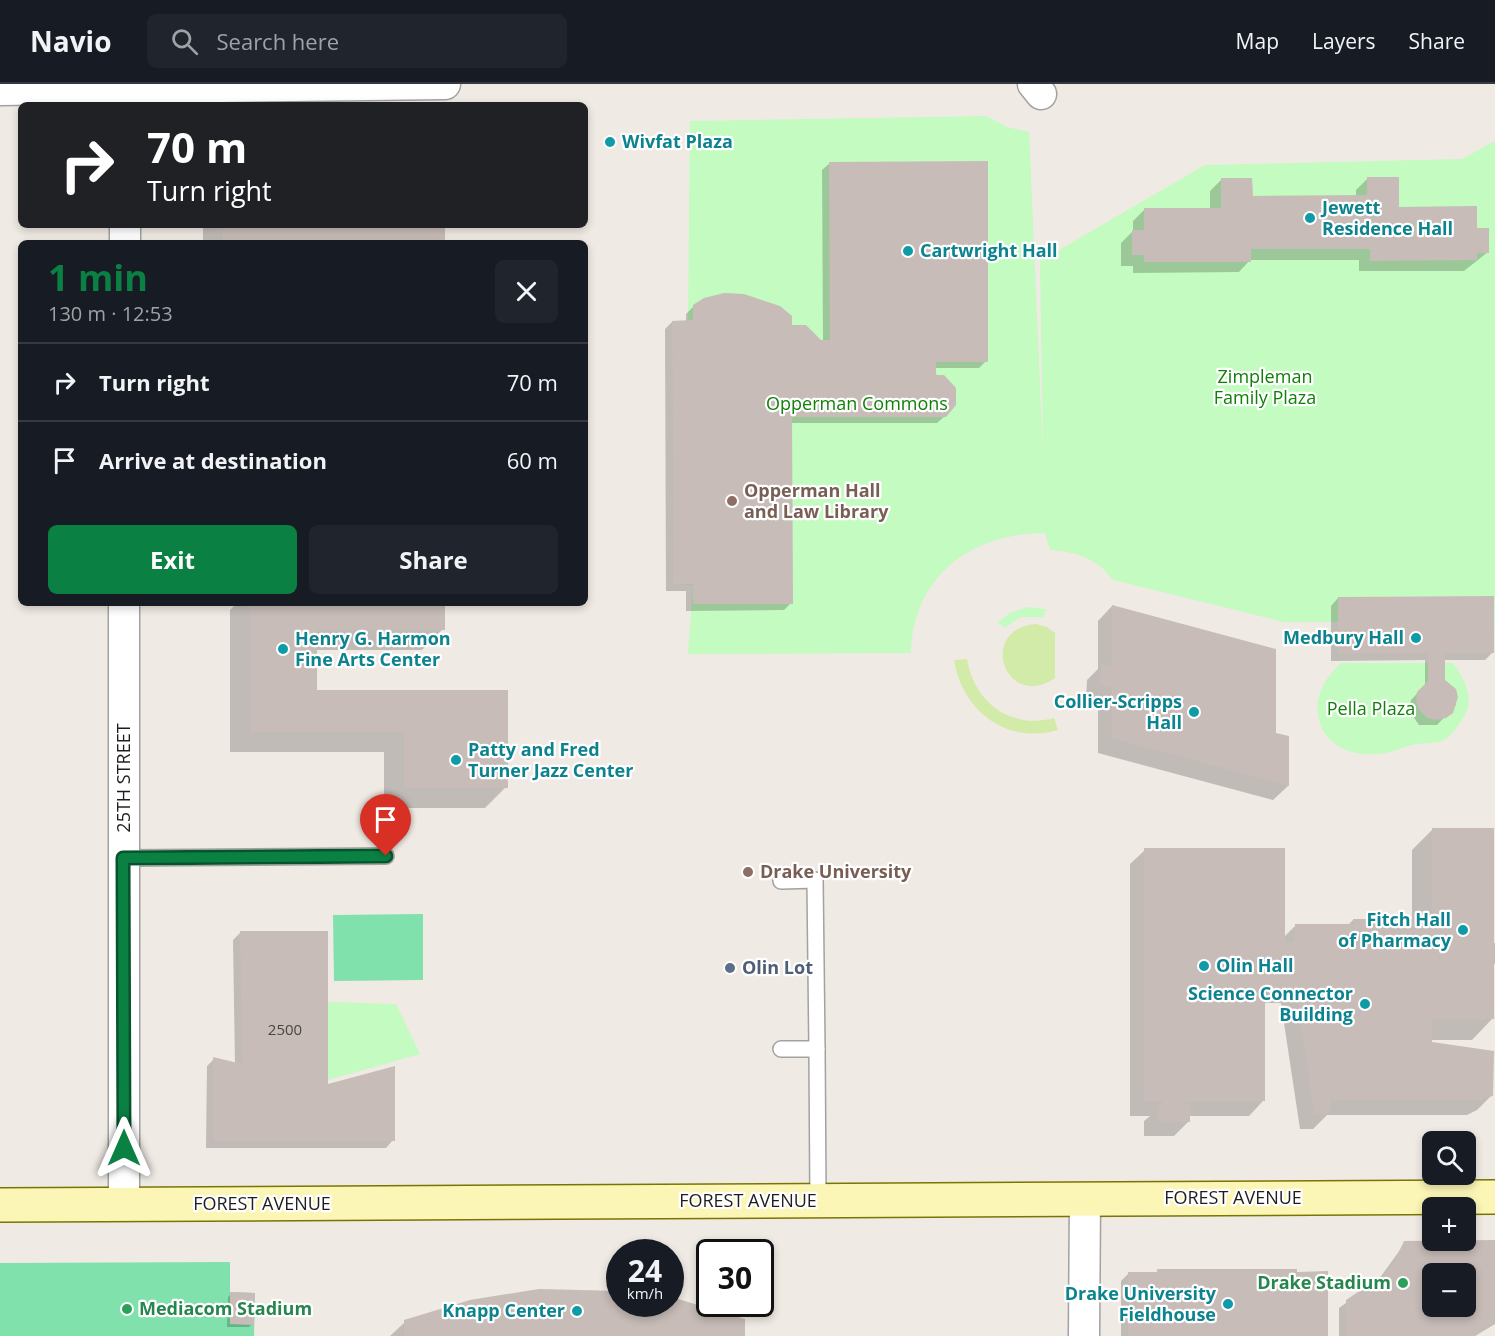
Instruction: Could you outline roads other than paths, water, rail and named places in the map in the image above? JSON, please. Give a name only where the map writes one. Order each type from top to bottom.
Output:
[{"type":"main road","name":"FOREST AVENUE","points":[[0,1205],[1495,1197]]},
{"type":"street","points":[[0,90],[126,92],[445,84]]},
{"type":"street","name":"25TH STREET","points":[[124,606],[124,1204]]},
{"type":"street","points":[[1084,1336],[1085,1199]]},
{"type":"lane","points":[[123,858],[386,856]]},
{"type":"lane","points":[[781,880],[815,880],[818,1200]]},
{"type":"lane","points":[[781,1049],[817,1049]]},
{"type":"place","name":"Wivfat Plaza","points":[[610,142]]},
{"type":"place","name":"Jewett Residence Hall","points":[[1310,218]]},
{"type":"place","name":"Cartwright Hall","points":[[908,251]]},
{"type":"place","name":"Opperman Hall and Law Library","points":[[732,501]]},
{"type":"place","name":"Medbury Hall","points":[[1416,638]]},
{"type":"place","name":"Henry G. Harmon Fine Arts Center","points":[[283,649]]},
{"type":"place","name":"Collier-Scripps Hall","points":[[1194,712]]},
{"type":"place","name":"Patty and Fred Turner Jazz Center","points":[[456,760]]},
{"type":"place","name":"Drake University","points":[[748,872]]},
{"type":"place","name":"Fitch Hall of Pharmacy","points":[[1463,930]]},
{"type":"place","name":"Olin Hall","points":[[1204,966]]},
{"type":"place","name":"Olin Lot","points":[[730,968]]},
{"type":"place","name":"Science Connector Building","points":[[1365,1004]]},
{"type":"place","name":"Drake Stadium","points":[[1403,1283]]},
{"type":"place","name":"Drake University Fieldhouse","points":[[1228,1304]]},
{"type":"place","name":"Mediacom Stadium","points":[[127,1309]]},
{"type":"place","name":"Knapp Center","points":[[577,1311]]},
{"type":"park label","name":"Zimpleman Family Plaza","points":[[1265,387]]},
{"type":"park label","name":"Opperman Commons","points":[[857,404]]},
{"type":"park label","name":"Pella Plaza","points":[[1371,709]]}]
